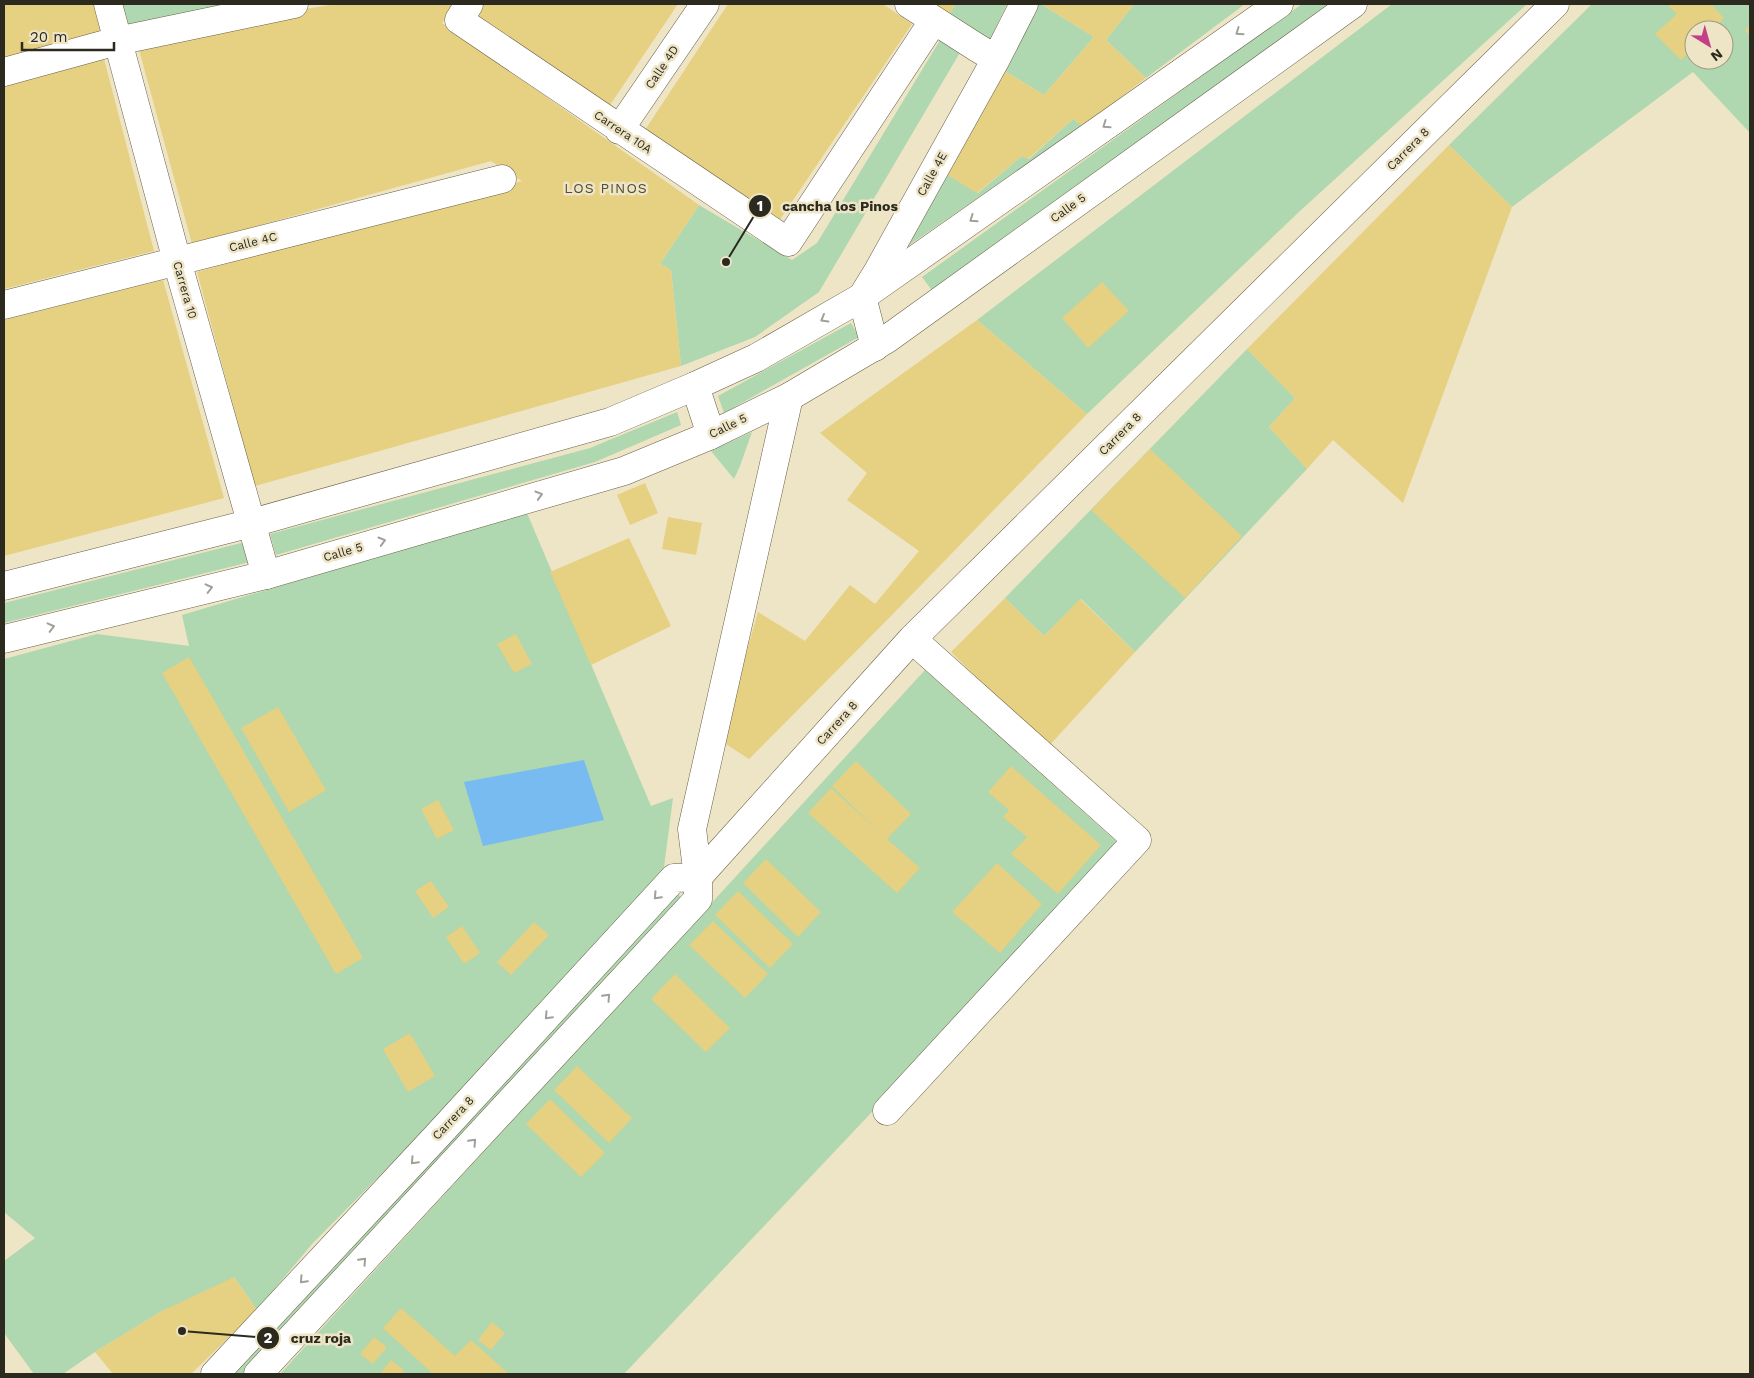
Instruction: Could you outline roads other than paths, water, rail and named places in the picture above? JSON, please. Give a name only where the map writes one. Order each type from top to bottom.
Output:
[{"type":"street","name":"Carrera 10","points":[[108,4],[177,261],[266,575]]},
{"type":"street","points":[[4,72],[117,42],[288,4]]},
{"type":"street","name":"Calle 4D","points":[[619,130],[705,4]]},
{"type":"street","points":[[909,4],[996,59]]},
{"type":"street","name":"Calle 4E","points":[[862,297],[996,59],[1024,4]]},
{"type":"street","points":[[4,586],[252,523],[610,422],[695,386],[756,358],[862,297],[1279,4]]},
{"type":"street","name":"Calle 5","points":[[4,639],[266,575],[624,471],[711,435],[789,397],[874,347],[1353,4]]},
{"type":"street","name":"Carrera 8","points":[[215,1374],[674,878],[698,876],[912,639],[1555,4]]},
{"type":"street","name":"Carrera 10A","points":[[464,12],[619,130],[788,242],[934,20]]},
{"type":"street","name":"Calle 4C","points":[[4,305],[502,179]]},
{"type":"street","points":[[862,297],[874,347]]},
{"type":"street","points":[[695,386],[711,435]]},
{"type":"street","points":[[258,1374],[698,898],[698,876],[692,829],[789,397]]},
{"type":"street","points":[[887,1112],[1137,840],[912,639]]},
{"type":"water","points":[[584,760],[604,820],[483,846],[464,782]]},
{"type":"place","name":"cancha los Pinos","points":[[726,262]]},
{"type":"place","name":"cruz roja","points":[[182,1331]]},
{"type":"district","name":"LOS PINOS","points":[[606,188]]}]
